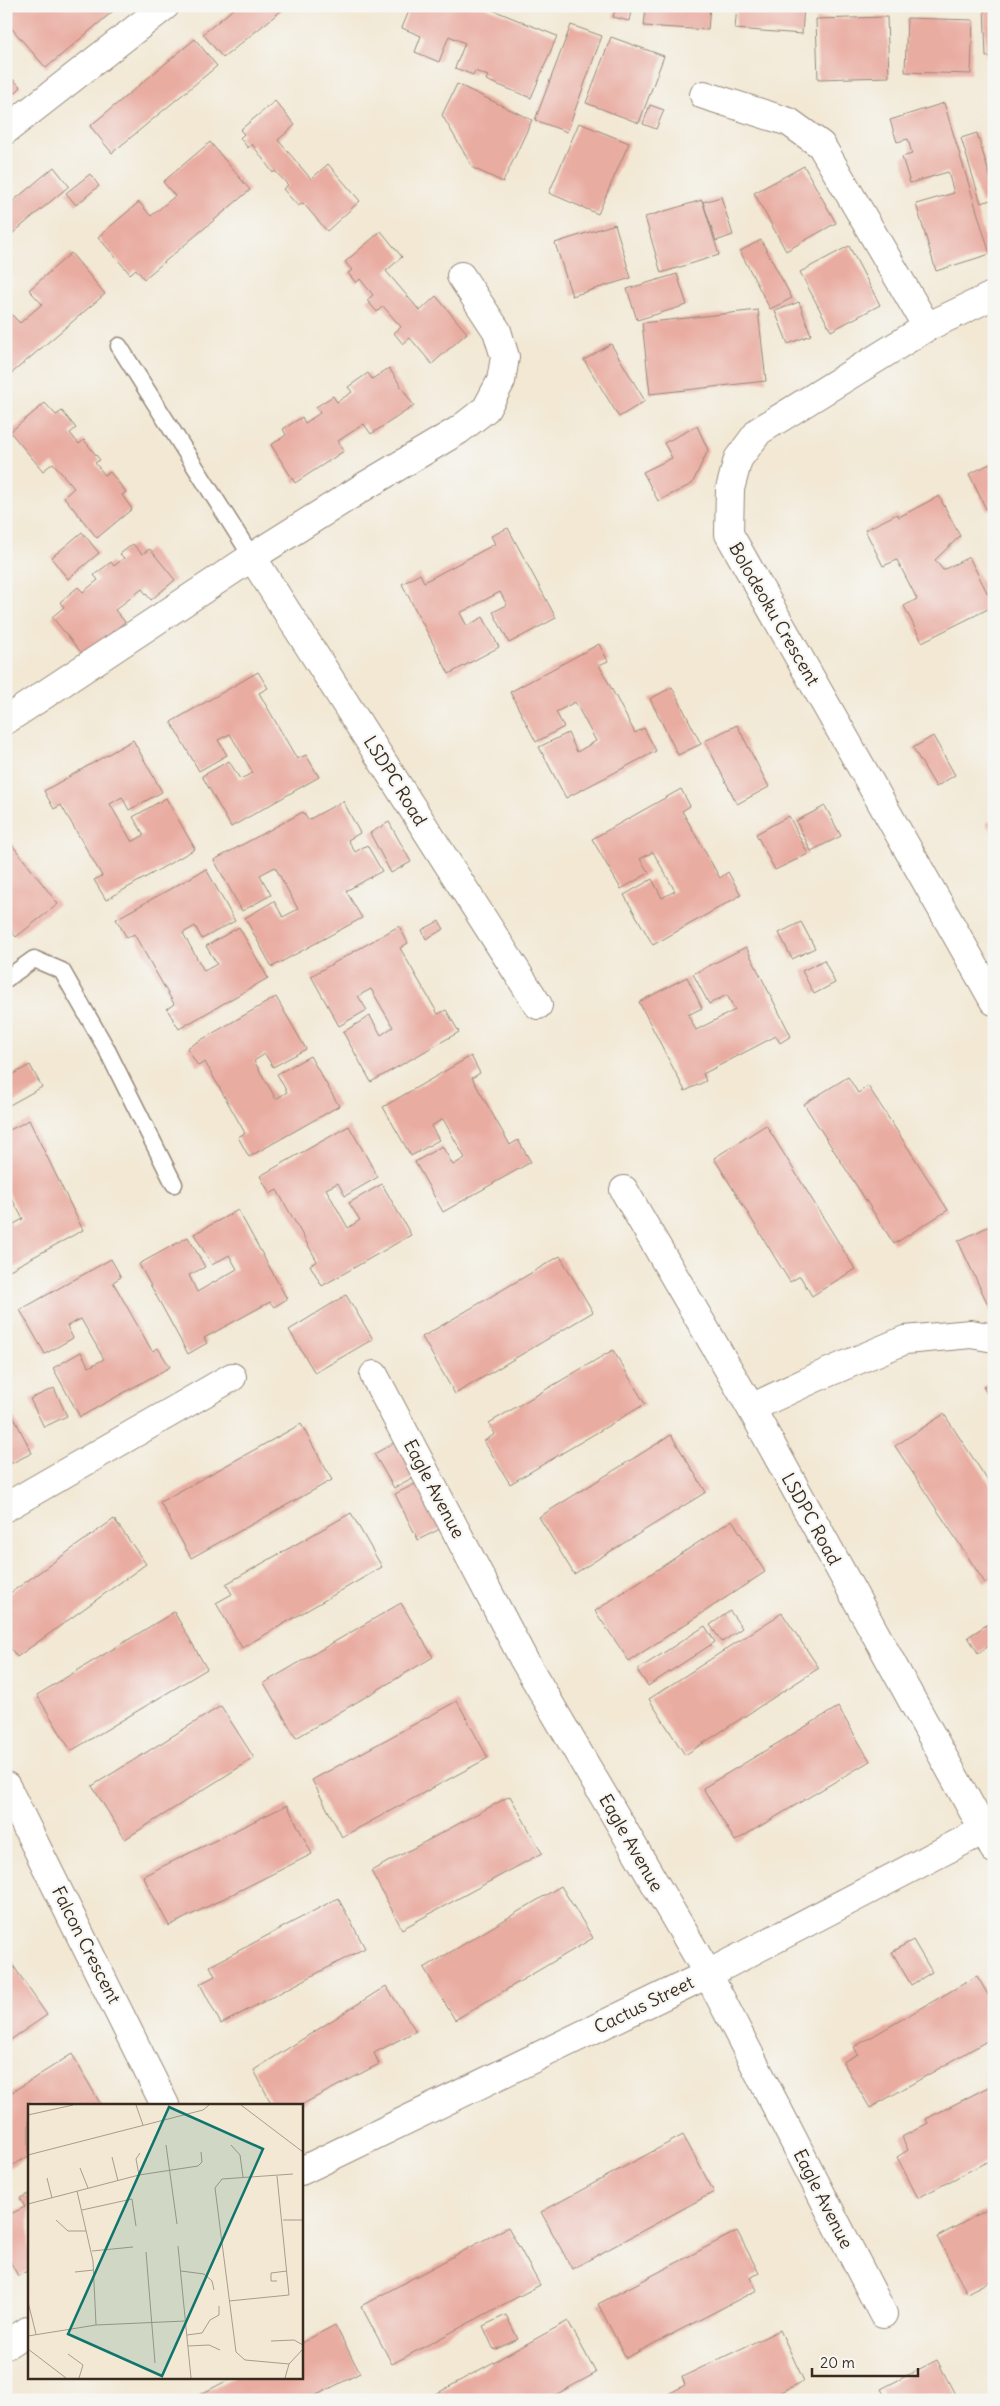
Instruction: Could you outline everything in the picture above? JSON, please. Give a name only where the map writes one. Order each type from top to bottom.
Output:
[{"type":"street","points":[[6,130],[165,6]]},
{"type":"street","points":[[704,95],[789,122],[821,145],[927,327]]},
{"type":"street","points":[[7,718],[252,557],[459,430],[486,409],[501,381],[505,357],[497,331],[461,276]]},
{"type":"street","name":"Bolodeoku Crescent","points":[[994,295],[927,327],[759,431],[738,459],[730,489],[729,534],[994,1001]]},
{"type":"street","name":"LSDPC Road","points":[[252,557],[538,1005]]},
{"type":"street","name":"LSDPC Road","points":[[624,1190],[750,1408],[988,1840]]},
{"type":"street","points":[[750,1408],[905,1340],[971,1334],[994,1338]]},
{"type":"street","name":"Eagle Avenue","points":[[374,1375],[524,1660],[708,1974],[883,2314]]},
{"type":"street","points":[[6,1507],[232,1377]]},
{"type":"street","name":"Falcon Crescent","points":[[6,1786],[165,2104]]},
{"type":"street","name":"Cactus Street","points":[[302,2171],[988,1840]]},
{"type":"street","points":[[6,2345],[28,2331]]},
{"type":"lane","points":[[119,346],[252,557]]},
{"type":"lane","points":[[6,979],[34,959],[62,971],[106,1048],[174,1184]]},
{"type":"building","points":[[13,6],[119,6],[46,68],[6,22],[6,12]]},
{"type":"building","points":[[237,6],[287,6],[223,58],[203,34]]},
{"type":"building","points":[[411,6],[483,6],[557,36],[531,98],[486,80],[488,76],[475,71],[473,75],[455,68],[465,43],[449,36],[439,62],[415,52],[421,36],[402,28]]},
{"type":"building","points":[[616,6],[632,6],[629,21],[613,17]]},
{"type":"building","points":[[646,6],[710,6],[708,30],[644,26]]},
{"type":"building","points":[[737,6],[804,6],[802,34],[735,29]]},
{"type":"building","points":[[984,6],[994,6],[994,56],[986,57]]},
{"type":"building","points":[[887,17],[889,77],[818,79],[816,19]]},
{"type":"building","points":[[907,18],[973,20],[971,74],[905,72]]},
{"type":"building","points":[[571,25],[602,36],[567,132],[535,120]]},
{"type":"building","points":[[611,37],[664,56],[639,123],[586,103]]},
{"type":"building","points":[[195,39],[217,66],[112,153],[90,126]]},
{"type":"building","points":[[6,73],[21,87],[6,102]]},
{"type":"building","points":[[457,84],[532,120],[503,182],[473,168],[442,115]]},
{"type":"building","points":[[275,101],[295,125],[278,140],[311,179],[328,164],[360,201],[327,231],[303,203],[298,206],[283,189],[288,185],[275,171],[273,173],[252,144],[248,148],[240,138],[244,134],[240,130]]},
{"type":"building","points":[[944,103],[990,254],[936,271],[916,204],[954,193],[948,172],[910,183],[902,157],[912,154],[908,139],[897,142],[890,120]]},
{"type":"building","points":[[650,105],[664,110],[656,129],[643,124]]},
{"type":"building","points":[[579,123],[629,143],[598,214],[549,193]]},
{"type":"building","points":[[977,133],[994,190],[994,199],[981,203],[961,138]]},
{"type":"building","points":[[210,142],[250,190],[144,279],[136,269],[130,274],[98,237],[139,202],[151,216],[175,196],[163,182]]},
{"type":"building","points":[[804,166],[836,223],[786,251],[754,193]]},
{"type":"building","points":[[54,167],[69,186],[6,239],[6,207]]},
{"type":"building","points":[[90,174],[99,186],[76,205],[66,193]]},
{"type":"building","points":[[721,197],[733,235],[716,241],[703,202]]},
{"type":"building","points":[[702,200],[719,255],[661,273],[645,217]]},
{"type":"building","points":[[615,224],[631,278],[572,296],[555,243]]},
{"type":"building","points":[[381,231],[402,257],[386,271],[420,311],[436,296],[467,333],[432,364],[410,338],[403,344],[394,333],[401,327],[383,306],[377,312],[367,300],[373,295],[360,279],[356,283],[348,273],[352,270],[345,262]]},
{"type":"building","points":[[761,240],[792,298],[770,309],[740,251]]},
{"type":"building","points":[[849,246],[880,305],[831,331],[800,272]]},
{"type":"building","points":[[71,253],[105,294],[6,378],[6,309],[20,323],[42,304],[29,290]]},
{"type":"building","points":[[677,274],[687,305],[637,320],[627,289]]},
{"type":"building","points":[[799,302],[811,335],[788,344],[775,311]]},
{"type":"building","points":[[758,310],[766,381],[650,394],[642,323]]},
{"type":"building","points":[[611,344],[645,401],[619,417],[584,360]]},
{"type":"building","points":[[389,368],[414,406],[371,434],[364,424],[338,441],[344,451],[295,483],[271,445],[286,435],[283,429],[302,417],[305,423],[320,413],[316,407],[333,396],[337,402],[352,392],[348,387],[368,373],[372,379]]},
{"type":"building","points":[[45,403],[56,415],[62,411],[76,428],[70,433],[79,444],[84,440],[100,460],[95,463],[105,475],[110,472],[126,492],[122,495],[132,509],[97,538],[64,497],[74,488],[53,463],[43,471],[10,432]]},
{"type":"building","points":[[697,426],[708,450],[692,484],[658,501],[643,472],[672,458],[664,443]]},
{"type":"building","points":[[994,462],[994,508],[987,511],[969,474]]},
{"type":"building","points":[[939,496],[960,536],[935,560],[943,570],[969,557],[994,606],[922,642],[904,606],[917,599],[897,560],[883,566],[865,530],[897,514],[899,517]]},
{"type":"building","points":[[508,528],[556,618],[509,643],[493,612],[507,605],[500,592],[460,613],[467,626],[483,617],[499,647],[449,674],[402,584],[420,574],[424,582],[495,544],[491,536]]},
{"type":"building","points":[[82,532],[99,553],[68,579],[51,558]]},
{"type":"building","points":[[133,544],[142,554],[150,549],[175,580],[151,600],[142,589],[115,610],[125,622],[83,655],[52,617],[64,607],[60,602],[78,587],[83,592],[98,580],[94,575],[111,562],[114,566],[124,558],[120,554]]},
{"type":"building","points":[[599,644],[608,661],[599,665],[635,733],[644,728],[656,751],[566,798],[539,747],[568,733],[577,752],[596,741],[575,702],[556,712],[564,727],[536,742],[510,692]]},
{"type":"building","points":[[258,672],[268,688],[259,693],[297,759],[306,755],[319,777],[231,827],[202,776],[229,761],[240,779],[253,773],[230,734],[218,740],[227,755],[199,771],[171,722]]},
{"type":"building","points":[[672,687],[701,744],[678,755],[650,699]]},
{"type":"building","points":[[737,725],[769,787],[737,804],[705,741]]},
{"type":"building","points":[[933,736],[955,775],[936,787],[913,748]]},
{"type":"building","points":[[133,740],[162,792],[129,810],[122,797],[110,804],[132,842],[144,835],[133,817],[166,798],[195,849],[106,900],[94,880],[102,876],[61,805],[54,809],[44,791]]},
{"type":"building","points":[[681,789],[690,806],[682,811],[720,878],[728,872],[741,895],[653,945],[624,895],[652,879],[662,898],[675,891],[653,852],[640,859],[649,873],[621,889],[592,839]]},
{"type":"building","points":[[343,801],[360,833],[348,840],[355,852],[367,845],[382,871],[346,891],[362,918],[272,967],[245,918],[274,901],[283,917],[298,909],[275,867],[260,875],[271,895],[242,911],[214,860],[303,812],[308,820]]},
{"type":"building","points":[[825,806],[841,836],[811,851],[796,821]]},
{"type":"building","points":[[789,816],[808,854],[775,870],[756,834]]},
{"type":"building","points":[[994,819],[994,836],[986,823]]},
{"type":"building","points":[[389,822],[411,862],[391,873],[370,833]]},
{"type":"building","points":[[6,837],[58,904],[16,937],[6,924]]},
{"type":"building","points":[[206,869],[235,921],[202,939],[195,926],[183,933],[204,971],[217,964],[206,946],[239,927],[268,978],[179,1029],[167,1009],[174,1004],[134,934],[127,938],[116,919]]},
{"type":"building","points":[[439,921],[444,929],[426,939],[422,930]]},
{"type":"building","points":[[801,922],[815,948],[792,959],[779,933]]},
{"type":"building","points":[[399,926],[408,943],[400,948],[438,1014],[446,1010],[459,1032],[371,1082],[343,1032],[370,1016],[381,1035],[393,1027],[371,989],[358,996],[367,1010],[339,1026],[311,976]]},
{"type":"building","points":[[746,947],[791,1036],[780,1043],[776,1036],[703,1074],[706,1081],[685,1091],[639,1002],[687,977],[702,1008],[688,1015],[696,1030],[735,1010],[727,995],[709,1004],[693,974]]},
{"type":"building","points":[[824,960],[835,983],[814,994],[802,971]]},
{"type":"building","points":[[276,997],[306,1049],[273,1067],[265,1054],[254,1061],[276,1099],[287,1092],[277,1074],[310,1056],[339,1106],[249,1157],[238,1137],[245,1133],[205,1062],[198,1066],[187,1048]]},
{"type":"building","points":[[471,1056],[480,1073],[472,1078],[510,1145],[518,1140],[531,1162],[443,1212],[415,1162],[442,1146],[453,1165],[465,1158],[443,1119],[431,1126],[439,1140],[411,1156],[383,1107]]},
{"type":"building","points":[[30,1065],[42,1087],[6,1107],[6,1078]]},
{"type":"building","points":[[848,1077],[858,1093],[868,1086],[948,1210],[894,1244],[804,1104]]},
{"type":"building","points":[[29,1120],[83,1230],[6,1272],[6,1213],[12,1225],[23,1219],[6,1188],[6,1132]]},
{"type":"building","points":[[766,1125],[855,1269],[812,1296],[800,1276],[790,1282],[714,1158]]},
{"type":"building","points":[[349,1126],[378,1177],[345,1196],[338,1183],[326,1189],[348,1228],[360,1220],[349,1203],[382,1184],[411,1235],[322,1286],[310,1265],[317,1261],[277,1190],[270,1194],[260,1176]]},
{"type":"building","points":[[238,1210],[287,1299],[274,1307],[270,1302],[204,1338],[207,1343],[188,1354],[139,1264],[188,1237],[205,1267],[189,1275],[197,1292],[237,1269],[229,1255],[212,1265],[194,1234]]},
{"type":"building","points":[[994,1224],[994,1312],[992,1313],[958,1241]]},
{"type":"building","points":[[560,1256],[593,1312],[455,1394],[422,1337]]},
{"type":"building","points":[[111,1259],[121,1277],[113,1282],[152,1351],[158,1348],[170,1367],[80,1417],[53,1368],[81,1352],[89,1367],[104,1359],[81,1319],[67,1326],[73,1338],[45,1354],[20,1310]]},
{"type":"building","points":[[346,1295],[373,1339],[315,1373],[289,1330]]},
{"type":"building","points":[[613,1350],[645,1404],[510,1484],[484,1441],[495,1434],[489,1423]]},
{"type":"building","points":[[994,1380],[994,1404],[983,1387]]},
{"type":"building","points":[[54,1388],[67,1416],[44,1427],[30,1399]]},
{"type":"building","points":[[6,1402],[32,1453],[6,1466]]},
{"type":"building","points":[[944,1414],[994,1490],[994,1578],[985,1583],[895,1446]]},
{"type":"building","points":[[301,1424],[332,1480],[191,1558],[160,1502]]},
{"type":"building","points":[[671,1435],[706,1492],[574,1574],[539,1517]]},
{"type":"building","points":[[397,1441],[417,1475],[394,1488],[374,1454]]},
{"type":"building","points":[[419,1482],[442,1528],[418,1540],[395,1494]]},
{"type":"building","points":[[351,1513],[382,1567],[242,1648],[216,1603],[232,1594],[226,1584]]},
{"type":"building","points":[[114,1519],[146,1564],[17,1657],[6,1642],[6,1596]]},
{"type":"building","points":[[732,1520],[765,1572],[629,1661],[595,1611]]},
{"type":"building","points":[[401,1603],[433,1657],[296,1738],[264,1683]]},
{"type":"building","points":[[730,1611],[742,1628],[722,1642],[710,1625]]},
{"type":"building","points":[[174,1612],[207,1669],[71,1751],[37,1695]]},
{"type":"building","points":[[782,1613],[819,1668],[685,1755],[649,1699]]},
{"type":"building","points":[[991,1622],[994,1626],[994,1643],[978,1653],[968,1637]]},
{"type":"building","points":[[705,1626],[715,1642],[648,1686],[637,1670]]},
{"type":"building","points":[[457,1701],[488,1758],[342,1837],[312,1780]]},
{"type":"building","points":[[221,1706],[254,1758],[125,1839],[92,1786]]},
{"type":"building","points":[[838,1707],[870,1761],[735,1841],[703,1788]]},
{"type":"building","points":[[510,1796],[542,1853],[402,1929],[371,1871]]},
{"type":"building","points":[[287,1805],[312,1854],[169,1926],[143,1876]]},
{"type":"building","points":[[561,1886],[593,1938],[455,2020],[424,1968]]},
{"type":"building","points":[[338,1898],[365,1948],[221,2024],[200,1984],[215,1976],[210,1966]]},
{"type":"building","points":[[913,1940],[932,1972],[911,1985],[892,1952]]},
{"type":"building","points":[[8,1958],[47,2015],[6,2043],[6,1960]]},
{"type":"building","points":[[977,1976],[994,2005],[994,2037],[870,2108],[843,2062],[858,2054],[854,2047]]},
{"type":"building","points":[[386,1986],[416,2031],[374,2053],[379,2064],[302,2104],[271,2104],[254,2070]]},
{"type":"building","points":[[72,2054],[100,2104],[28,2104],[28,2157],[6,2169],[6,2096]]},
{"type":"building","points":[[994,2084],[994,2158],[918,2198],[897,2157],[908,2150],[902,2137],[928,2123],[926,2119]]},
{"type":"building","points":[[683,2135],[714,2192],[572,2269],[541,2212]]},
{"type":"building","points":[[28,2194],[28,2271],[18,2276],[6,2254],[6,2216],[25,2207],[20,2198]]},
{"type":"building","points":[[994,2206],[994,2279],[967,2293],[937,2237]]},
{"type":"building","points":[[508,2227],[540,2285],[392,2364],[361,2306]]},
{"type":"building","points":[[737,2231],[759,2273],[750,2278],[757,2290],[626,2358],[598,2304]]},
{"type":"building","points":[[506,2315],[518,2339],[494,2350],[483,2326]]},
{"type":"building","points":[[568,2321],[596,2373],[546,2400],[425,2400]]},
{"type":"building","points":[[335,2325],[360,2373],[307,2400],[202,2400],[199,2395],[232,2378],[302,2378],[302,2342]]},
{"type":"building","points":[[780,2330],[804,2381],[765,2400],[662,2400],[661,2398],[685,2385],[682,2377]]},
{"type":"building","points":[[937,2360],[958,2400],[887,2400],[881,2389]]}]
